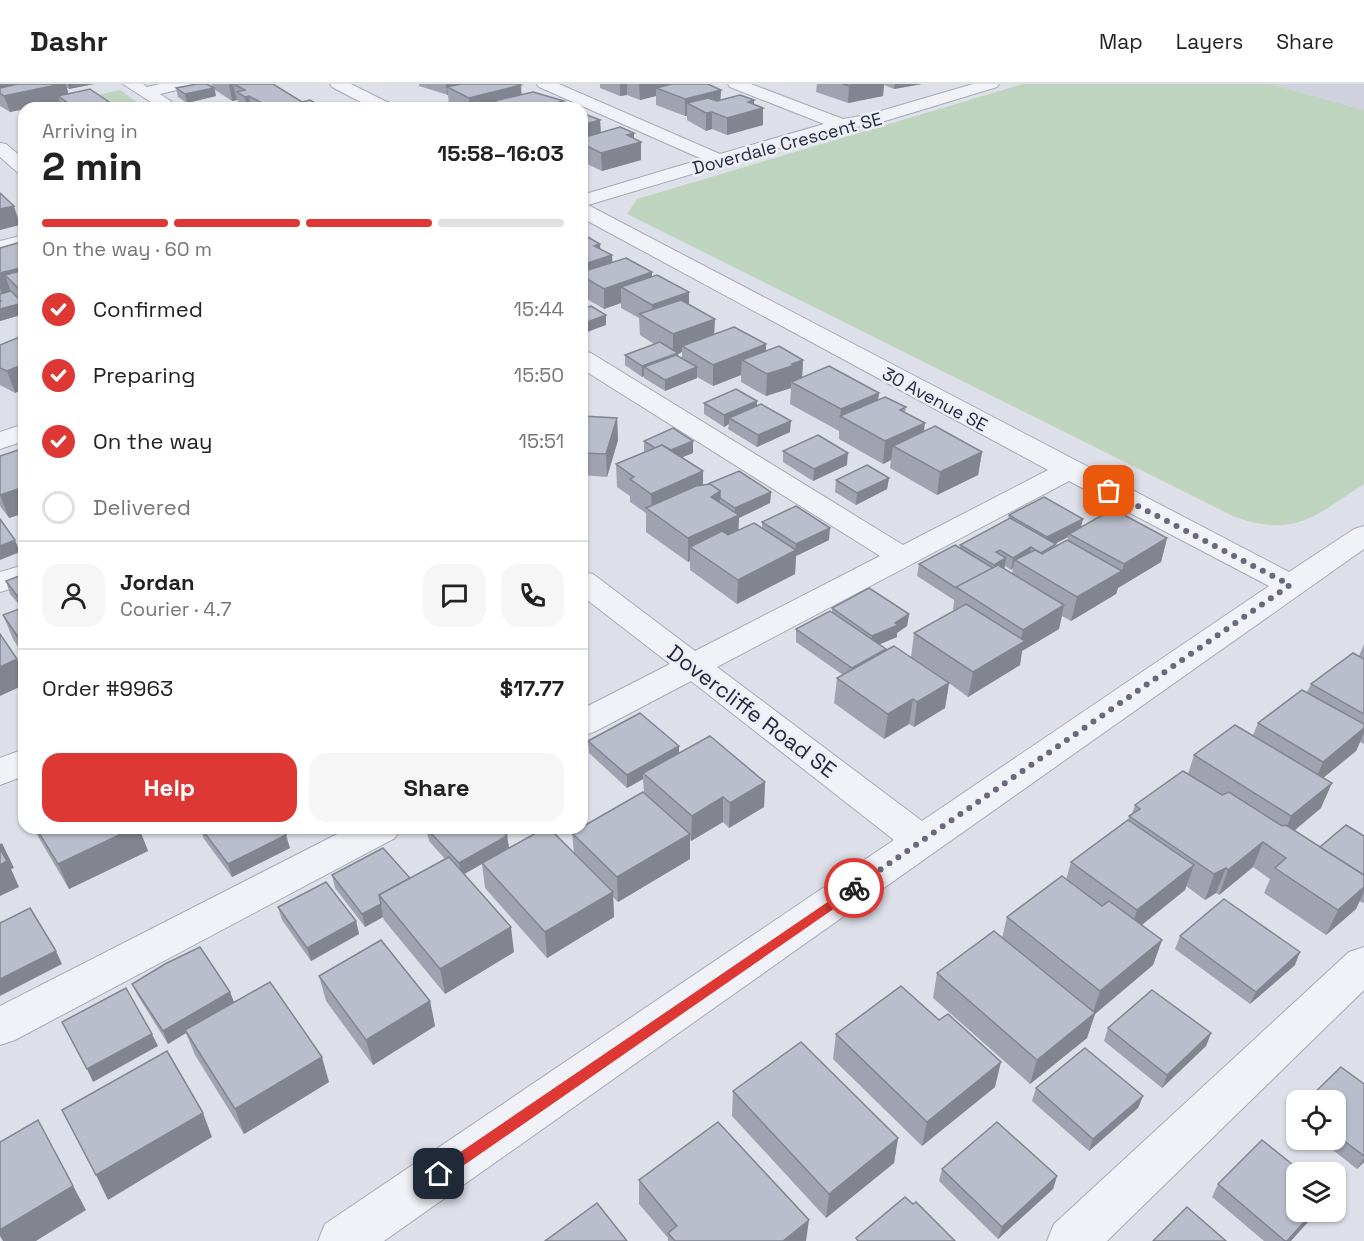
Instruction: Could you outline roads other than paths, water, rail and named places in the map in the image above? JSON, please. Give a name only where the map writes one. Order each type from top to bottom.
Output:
[{"type":"street","points":[[131,84],[162,102]]},
{"type":"street","points":[[146,92],[184,84]]},
{"type":"street","points":[[338,84],[373,102]]},
{"type":"street","points":[[545,84],[587,102]]},
{"type":"street","points":[[743,86],[767,84]]},
{"type":"street","name":"Doverdale Crescent SE","points":[[588,199],[842,124],[869,120],[991,84]]},
{"type":"street","points":[[743,86],[842,124]]},
{"type":"street","points":[[588,103],[721,160]]},
{"type":"street","points":[[0,148],[18,163]]},
{"type":"street","name":"30 Avenue SE","points":[[588,213],[1069,470],[1290,585]]},
{"type":"street","points":[[0,247],[18,242]]},
{"type":"street","points":[[588,363],[902,557]]},
{"type":"street","points":[[0,441],[18,434]]},
{"type":"street","points":[[588,721],[1069,470]]},
{"type":"street","points":[[343,1241],[1364,535]]},
{"type":"street","points":[[0,582],[18,576]]},
{"type":"street","name":"Dovercliffe Road SE","points":[[588,586],[922,841]]},
{"type":"street","points":[[0,772],[18,764]]},
{"type":"street","points":[[0,1027],[370,834]]},
{"type":"street","points":[[1072,1241],[1364,964]]}]
